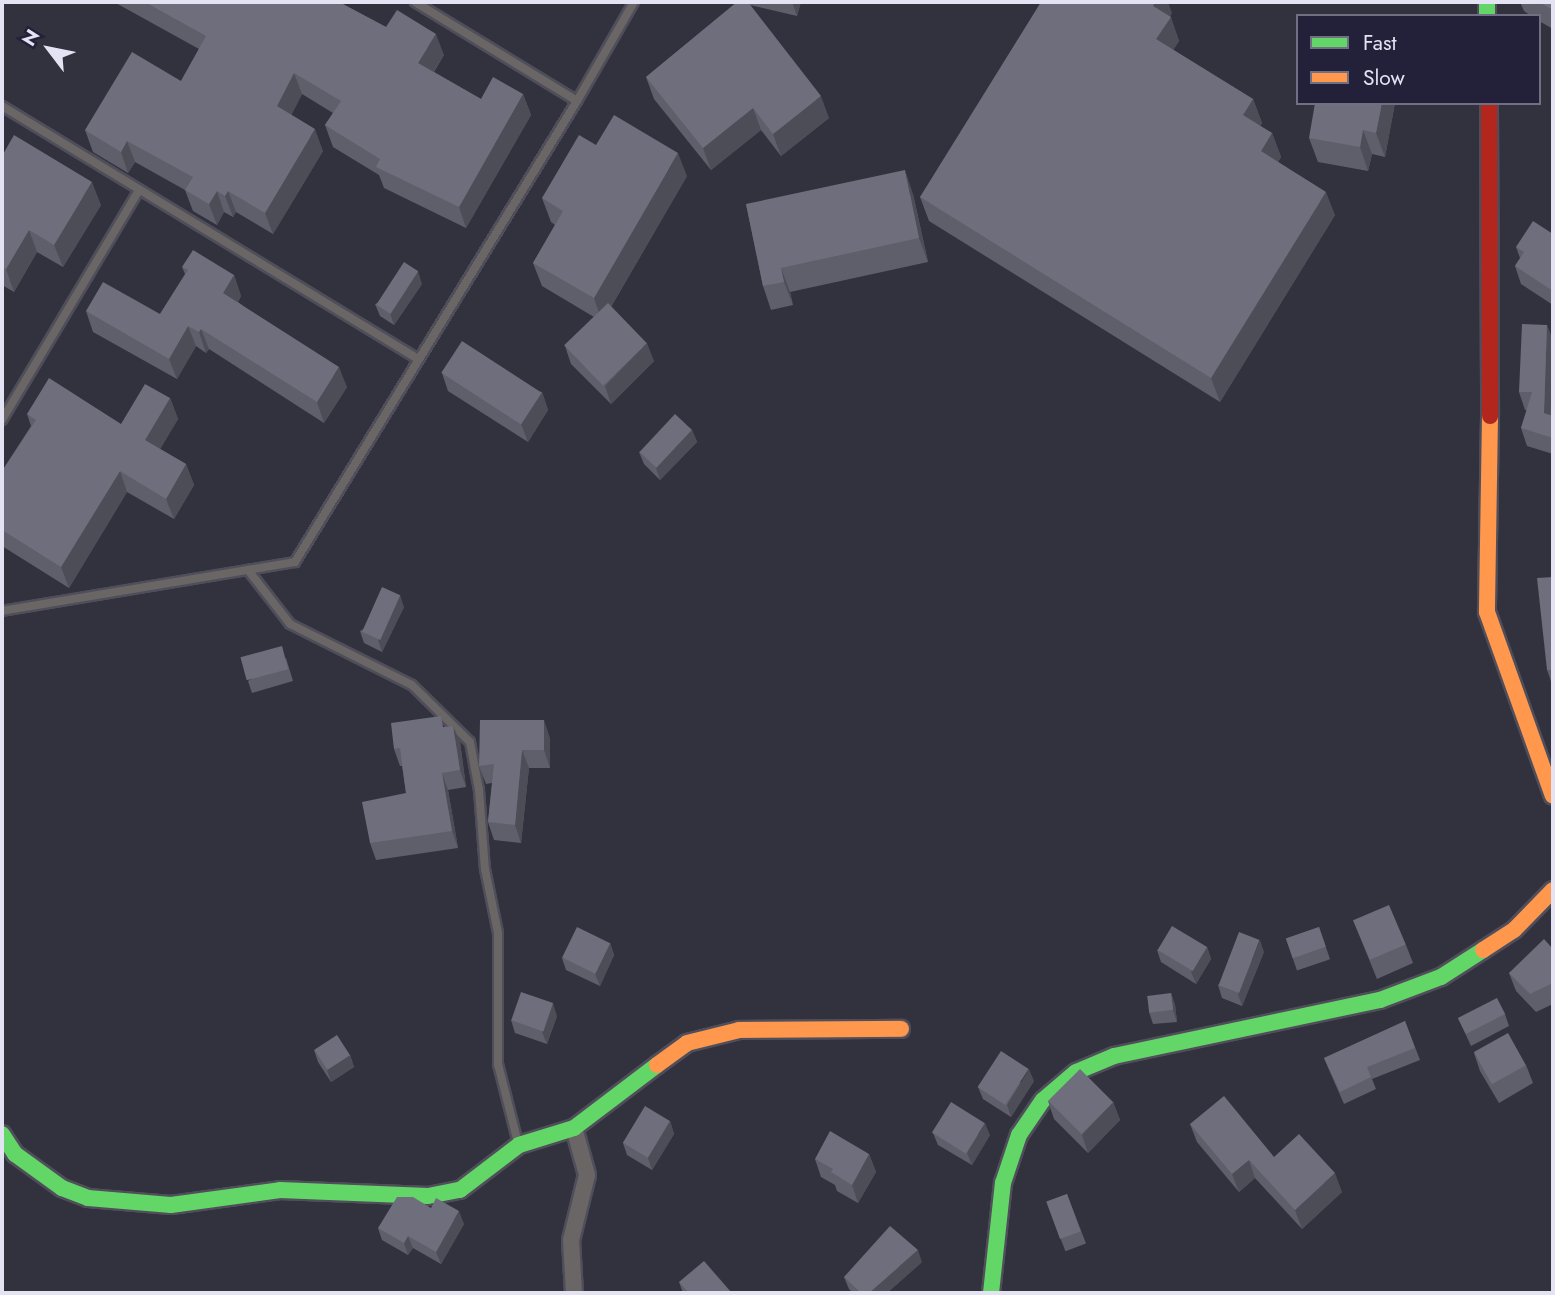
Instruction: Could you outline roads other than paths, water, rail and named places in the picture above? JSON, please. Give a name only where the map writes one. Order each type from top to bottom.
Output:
[{"type":"street","points":[[1489,105],[1493,244],[1487,612],[1553,796]]},
{"type":"street","points":[[991,1293],[990,1272],[1003,1183],[1019,1135],[1043,1100],[1076,1072],[1114,1056],[1380,1000],[1441,978],[1514,930],[1553,890]]},
{"type":"street","points":[[2,1134],[15,1154],[62,1188],[88,1198],[171,1205],[280,1191],[428,1196],[460,1190],[519,1145],[574,1128],[687,1043],[739,1030],[901,1029]]},
{"type":"street","points":[[574,1128],[587,1175],[571,1240],[575,1293]]},
{"type":"lane","points":[[415,2],[577,102]]},
{"type":"lane","points":[[2,611],[295,562],[577,102],[634,2]]},
{"type":"lane","points":[[2,106],[419,360]]},
{"type":"lane","points":[[2,420],[139,190]]},
{"type":"lane","points":[[248,570],[290,624],[412,685],[470,742],[479,790],[485,869],[498,933],[498,1064],[519,1145]]}]
